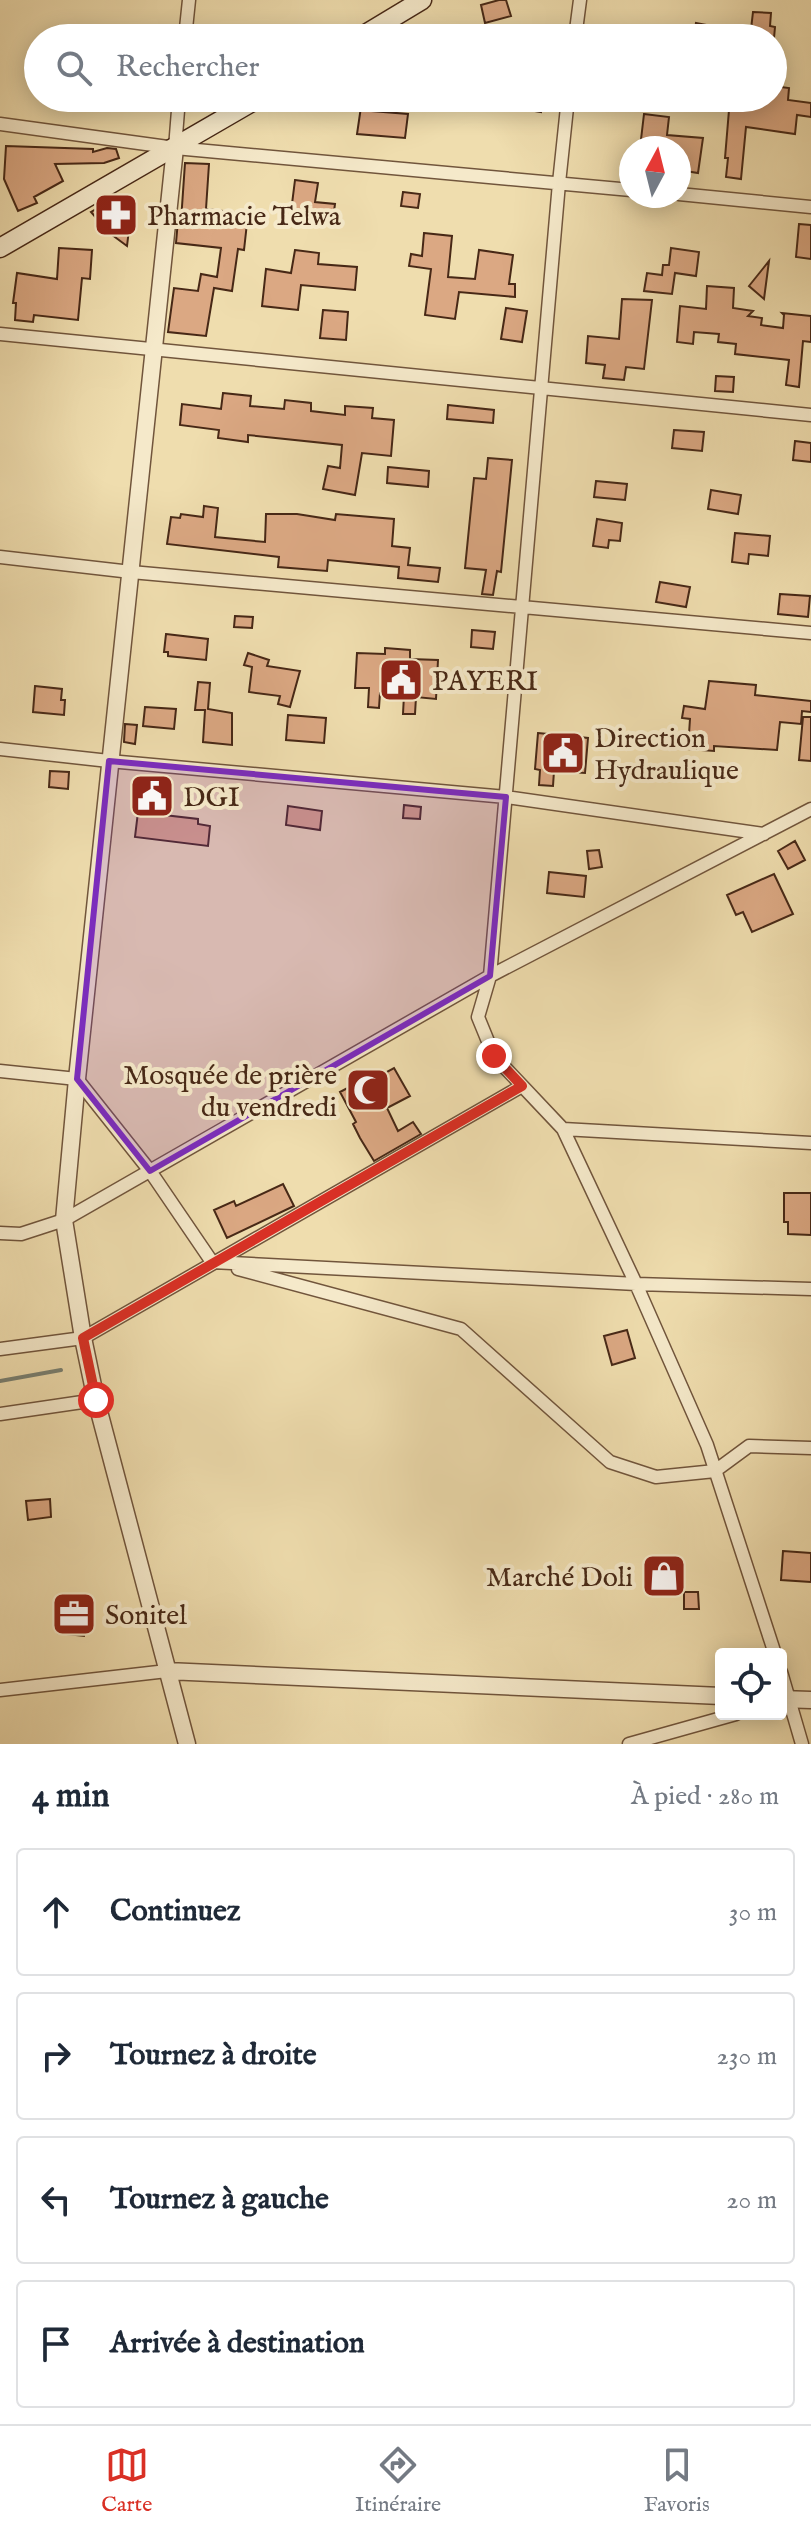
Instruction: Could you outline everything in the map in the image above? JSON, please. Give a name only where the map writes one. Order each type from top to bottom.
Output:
[{"type":"main road","points":[[382,24],[422,0]]},
{"type":"main road","points":[[0,248],[235,112]]},
{"type":"street","points":[[186,24],[189,0]]},
{"type":"street","points":[[577,24],[580,0]]},
{"type":"street","points":[[178,112],[64,1220],[96,1400],[187,1744]]},
{"type":"street","points":[[567,112],[490,976],[478,1017],[494,1056],[563,1129],[636,1284],[707,1445],[773,1648]]},
{"type":"street","points":[[0,124],[175,148],[619,189]]},
{"type":"street","points":[[691,195],[811,207]]},
{"type":"street","points":[[0,334],[811,415]]},
{"type":"street","points":[[0,557],[131,572],[811,633]]},
{"type":"street","points":[[0,749],[506,797],[764,834]]},
{"type":"street","points":[[0,1233],[21,1234],[64,1220],[490,976],[811,809]]},
{"type":"street","points":[[0,1071],[77,1079],[150,1171],[212,1262],[461,1329],[610,1462],[656,1477],[715,1471],[749,1446],[811,1448]]},
{"type":"street","points":[[0,1349],[83,1338],[522,1086]]},
{"type":"street","points":[[563,1129],[811,1143]]},
{"type":"street","points":[[212,1262],[636,1284],[811,1289]]},
{"type":"street","points":[[0,1414],[96,1400]]},
{"type":"street","points":[[0,1690],[167,1671],[715,1696]]},
{"type":"street","points":[[787,1700],[811,1700]]},
{"type":"street","points":[[787,1707],[802,1744]]},
{"type":"street","points":[[629,1744],[715,1720]]},
{"type":"highlighted area","points":[[109,761],[506,797],[490,976],[150,1171],[77,1079]]},
{"type":"building","points":[[506,0],[511,16],[485,23],[481,5]]},
{"type":"building","points":[[753,12],[771,13],[770,24],[752,24]]},
{"type":"building","points":[[787,88],[788,100],[811,103],[811,117],[797,115],[795,134],[746,127],[741,179],[726,177],[728,158],[725,158],[729,112],[787,112]]},
{"type":"building","points":[[360,112],[408,114],[405,138],[357,134]]},
{"type":"building","points":[[644,114],[669,117],[667,135],[679,136],[641,136]]},
{"type":"building","points":[[691,137],[703,138],[698,173],[691,172]]},
{"type":"building","points":[[6,146],[93,149],[93,152],[107,148],[116,149],[119,158],[104,163],[55,164],[63,181],[34,197],[37,203],[18,211],[4,179]]},
{"type":"building","points":[[185,163],[209,164],[206,209],[248,214],[244,250],[238,249],[232,291],[214,288],[206,336],[168,332],[174,288],[198,291],[201,274],[217,277],[221,248],[176,243],[178,220],[181,221]]},
{"type":"building","points":[[295,180],[318,183],[315,202],[335,204],[333,219],[291,212]]},
{"type":"building","points":[[403,192],[420,194],[418,208],[401,206]]},
{"type":"building","points":[[112,200],[131,213],[127,246],[96,223],[98,220],[91,212]]},
{"type":"building","points":[[799,224],[811,225],[811,259],[796,257]]},
{"type":"building","points":[[424,233],[452,236],[448,277],[475,279],[479,250],[513,255],[509,284],[515,284],[515,297],[459,292],[455,319],[425,315],[431,269],[409,266],[411,254],[422,256]]},
{"type":"building","points":[[59,248],[92,250],[90,279],[82,278],[78,320],[34,315],[33,322],[15,320],[16,303],[13,303],[17,273],[57,279]]},
{"type":"building","points":[[671,248],[699,252],[696,276],[675,273],[672,294],[644,291],[647,273],[662,275],[663,265],[669,265]]},
{"type":"building","points":[[295,250],[319,253],[318,264],[357,267],[355,290],[301,285],[298,310],[262,306],[266,269],[291,273]]},
{"type":"building","points":[[769,261],[764,299],[749,286]]},
{"type":"building","points":[[707,286],[734,288],[733,308],[753,311],[748,316],[762,318],[761,325],[783,328],[782,313],[811,316],[811,342],[803,341],[799,387],[786,385],[789,360],[735,354],[736,344],[718,342],[719,334],[694,332],[693,344],[677,342],[680,306],[706,309]]},
{"type":"building","points":[[622,299],[652,300],[644,369],[626,367],[624,380],[603,378],[605,365],[586,363],[588,336],[619,339]]},
{"type":"building","points":[[506,308],[527,311],[522,342],[501,339]]},
{"type":"building","points":[[323,310],[348,312],[346,340],[320,338]]},
{"type":"building","points":[[716,376],[734,377],[733,392],[715,391]]},
{"type":"building","points":[[223,393],[251,396],[250,406],[284,409],[285,400],[311,403],[311,411],[345,415],[345,406],[373,408],[372,418],[394,420],[391,456],[362,453],[355,495],[323,489],[328,466],[340,468],[342,445],[248,435],[248,442],[218,438],[219,430],[180,425],[182,404],[221,409]]},
{"type":"building","points":[[448,405],[494,410],[493,423],[447,419]]},
{"type":"building","points":[[674,430],[704,432],[702,451],[672,448]]},
{"type":"building","points":[[795,441],[811,443],[811,462],[793,460]]},
{"type":"building","points":[[488,458],[512,460],[501,572],[497,571],[493,595],[482,594],[486,570],[465,568],[474,478],[486,479]]},
{"type":"building","points":[[388,467],[429,471],[428,487],[387,483]]},
{"type":"building","points":[[596,481],[627,484],[625,500],[594,497]]},
{"type":"building","points":[[711,490],[741,495],[738,514],[708,509]]},
{"type":"building","points":[[204,506],[218,508],[215,537],[265,542],[266,514],[297,514],[335,520],[336,514],[394,519],[392,546],[410,548],[408,565],[440,568],[438,582],[398,578],[399,567],[328,560],[327,571],[278,567],[279,557],[167,544],[171,517],[180,518],[181,514],[203,517]]},
{"type":"building","points":[[597,519],[622,523],[620,541],[609,540],[608,548],[593,546]]},
{"type":"building","points":[[735,533],[770,536],[768,556],[749,554],[748,564],[732,562]]},
{"type":"building","points":[[660,582],[690,587],[686,607],[656,602]]},
{"type":"building","points":[[780,594],[810,596],[808,617],[778,614]]},
{"type":"building","points":[[235,616],[253,617],[252,628],[234,627]]},
{"type":"building","points":[[472,630],[495,632],[493,649],[471,647]]},
{"type":"building","points":[[166,634],[208,639],[206,660],[168,656],[168,652],[164,652]]},
{"type":"building","points":[[385,648],[410,650],[410,659],[438,660],[436,699],[416,697],[415,714],[403,714],[404,695],[380,693],[379,708],[368,707],[369,688],[355,688],[357,653],[385,654]]},
{"type":"building","points":[[248,653],[269,660],[267,666],[300,671],[290,707],[278,704],[280,696],[249,692],[252,667],[244,665]]},
{"type":"building","points":[[709,681],[756,685],[755,695],[811,701],[811,712],[802,711],[801,724],[780,722],[777,750],[714,746],[714,751],[688,749],[690,719],[682,718],[684,706],[705,709]]},
{"type":"building","points":[[198,682],[210,683],[208,709],[232,713],[232,745],[203,742],[205,710],[195,710]]},
{"type":"building","points":[[35,686],[62,689],[64,715],[33,712]]},
{"type":"building","points":[[145,707],[176,709],[174,729],[143,726]]},
{"type":"building","points":[[288,715],[326,718],[324,743],[286,740]]},
{"type":"building","points":[[803,717],[811,717],[811,761],[799,760]]},
{"type":"building","points":[[125,724],[137,725],[135,744],[124,742]]},
{"type":"building","points":[[538,733],[588,738],[585,773],[554,771],[553,786],[539,785],[540,770],[535,769]]},
{"type":"building","points":[[50,771],[69,772],[68,789],[49,787]]},
{"type":"building","points":[[404,805],[421,807],[420,819],[403,818]]},
{"type":"building","points":[[288,806],[322,811],[320,830],[286,825]]},
{"type":"building","points":[[138,812],[198,819],[198,824],[210,826],[208,846],[135,837]]},
{"type":"building","points":[[795,841],[805,860],[788,869],[778,851]]},
{"type":"building","points":[[599,850],[602,867],[589,869],[587,851]]},
{"type":"building","points":[[549,872],[586,876],[584,897],[547,893]]},
{"type":"building","points":[[774,874],[793,914],[752,932],[743,912],[736,915],[727,895]]},
{"type":"building","points":[[394,1068],[410,1096],[387,1108],[398,1131],[413,1122],[421,1134],[374,1161],[353,1124],[356,1122],[340,1092],[372,1075],[374,1079]]},
{"type":"building","points":[[283,1184],[294,1206],[227,1238],[214,1210],[234,1201],[236,1206]]},
{"type":"building","points":[[784,1193],[811,1193],[811,1235],[788,1234],[788,1222],[784,1222]]},
{"type":"building","points":[[627,1330],[635,1358],[612,1365],[604,1336]]},
{"type":"building","points":[[50,1499],[51,1517],[28,1520],[26,1501]]},
{"type":"building","points":[[783,1551],[811,1553],[811,1582],[781,1580]]},
{"type":"building","points":[[684,1592],[698,1592],[699,1609],[684,1609]]},
{"type":"building","points":[[62,1600],[88,1604],[84,1636],[58,1633]]},
{"type":"waterway","points":[[0,1381],[61,1370]]},
{"type":"place","name":"Pharmacie Telwa","points":[[116,215]]},
{"type":"place","name":"PAYERI","points":[[401,680]]},
{"type":"place","name":"Direction Hydraulique","points":[[563,753]]},
{"type":"place","name":"DGI","points":[[152,796]]},
{"type":"place","name":"Mosquée de prière du vendredi","points":[[368,1090]]},
{"type":"place","name":"Marché Doli","points":[[664,1576]]},
{"type":"place","name":"Sonitel","points":[[74,1614]]},
{"type":"route","points":[[96,1400],[83,1338],[522,1086],[494,1056]]}]
